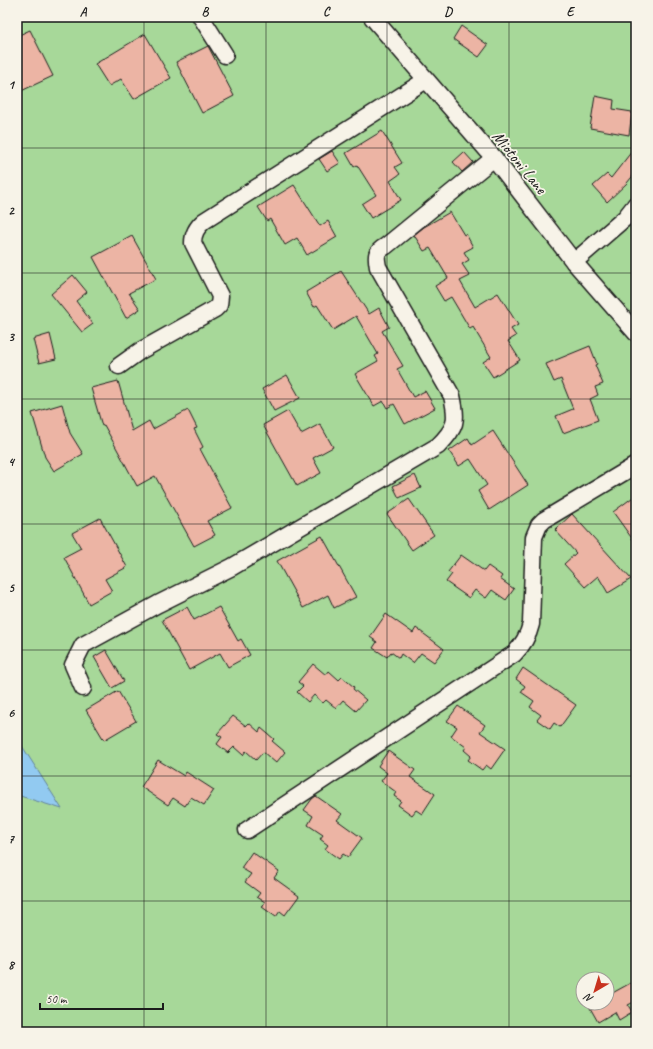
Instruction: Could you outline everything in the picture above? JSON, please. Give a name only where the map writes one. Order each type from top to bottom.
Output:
[{"type":"street","points":[[201,17],[225,55]]},
{"type":"street","name":"Miotoni Lane","points":[[372,17],[494,158],[574,262],[636,333]]},
{"type":"street","points":[[119,366],[140,351],[215,309],[219,305],[220,296],[193,243],[193,237],[198,227],[204,221],[426,80]]},
{"type":"street","points":[[83,688],[73,666],[83,645],[158,604],[203,583],[232,567],[438,446],[445,440],[455,421],[456,413],[452,396],[378,267],[376,254],[379,249],[386,246],[494,158]]},
{"type":"street","points":[[574,262],[625,218],[636,204]]},
{"type":"street","points":[[247,830],[514,654],[525,640],[530,624],[534,537],[539,525],[544,520],[636,465]]},
{"type":"green space","points":[[17,17],[636,17],[636,1032],[17,1032]]},
{"type":"water","points":[[17,738],[62,809],[17,795]]},
{"type":"building","points":[[461,26],[488,45],[479,57],[453,39]]},
{"type":"building","points":[[30,30],[53,76],[17,93],[17,36]]},
{"type":"building","points":[[145,34],[171,78],[134,99],[121,79],[109,86],[95,64]]},
{"type":"building","points":[[208,46],[234,96],[202,113],[176,62]]},
{"type":"building","points":[[595,96],[614,100],[613,109],[632,112],[629,135],[590,128]]},
{"type":"building","points":[[382,131],[402,163],[395,167],[400,174],[390,181],[401,200],[371,218],[362,204],[376,195],[357,165],[354,167],[346,153]]},
{"type":"building","points":[[636,146],[636,172],[607,202],[593,186],[607,174],[611,178]]},
{"type":"building","points":[[332,151],[340,163],[327,171],[319,159]]},
{"type":"building","points":[[464,152],[473,162],[462,172],[453,162]]},
{"type":"building","points":[[294,185],[320,226],[328,221],[337,237],[307,255],[297,238],[285,245],[270,219],[267,221],[258,207]]},
{"type":"building","points":[[450,212],[464,235],[466,234],[473,247],[464,252],[469,260],[462,264],[470,276],[460,281],[475,307],[498,293],[518,325],[511,329],[516,336],[508,341],[520,360],[493,377],[483,362],[491,357],[473,327],[470,329],[451,297],[444,301],[435,286],[448,278],[430,248],[424,251],[414,235],[424,227]]},
{"type":"building","points":[[132,236],[156,279],[129,293],[140,309],[126,318],[93,257]]},
{"type":"building","points":[[341,271],[369,314],[379,308],[389,327],[382,331],[403,366],[397,369],[413,397],[425,391],[435,408],[405,424],[394,404],[387,408],[383,401],[374,406],[355,374],[378,361],[375,356],[378,354],[356,316],[333,330],[317,305],[314,307],[306,292]]},
{"type":"building","points":[[73,275],[87,292],[76,301],[93,324],[82,332],[51,294]]},
{"type":"building","points":[[50,334],[56,359],[39,363],[33,339]]},
{"type":"building","points":[[590,346],[597,364],[595,365],[603,384],[595,387],[598,395],[590,399],[598,420],[563,433],[556,416],[573,409],[561,379],[554,382],[546,364]]},
{"type":"building","points":[[287,375],[300,398],[274,411],[262,389]]},
{"type":"building","points":[[118,381],[132,431],[149,421],[153,429],[188,410],[197,428],[194,429],[203,447],[200,449],[232,508],[207,521],[215,535],[194,546],[155,476],[137,486],[104,425],[102,426],[91,388]]},
{"type":"building","points":[[62,404],[70,433],[83,454],[54,471],[45,457],[32,413]]},
{"type":"building","points":[[288,411],[301,434],[320,424],[333,447],[313,458],[321,473],[297,486],[263,425]]},
{"type":"building","points":[[493,431],[528,485],[489,510],[478,491],[487,485],[470,459],[459,466],[449,451],[468,438],[472,445]]},
{"type":"building","points":[[415,475],[421,488],[399,498],[393,486]]},
{"type":"building","points":[[636,495],[636,544],[613,512]]},
{"type":"building","points":[[409,499],[434,535],[412,550],[387,514]]},
{"type":"building","points":[[572,514],[631,579],[608,593],[598,576],[585,587],[564,564],[576,553],[555,530]]},
{"type":"building","points":[[100,518],[127,567],[105,579],[112,591],[89,604],[64,557],[81,548],[72,533]]},
{"type":"building","points":[[322,536],[356,597],[334,608],[328,595],[303,608],[277,561]]},
{"type":"building","points":[[461,555],[484,571],[488,566],[502,576],[500,579],[514,589],[506,600],[492,590],[486,598],[475,590],[469,598],[446,582],[452,574],[448,572]]},
{"type":"building","points":[[187,607],[194,620],[219,607],[238,641],[241,639],[250,655],[228,667],[220,653],[189,670],[162,620]]},
{"type":"building","points":[[386,614],[413,633],[416,628],[444,649],[434,662],[421,653],[413,663],[401,654],[399,658],[391,652],[387,657],[373,648],[377,642],[370,637]]},
{"type":"building","points":[[106,650],[124,681],[112,688],[94,657]]},
{"type":"building","points":[[313,664],[326,675],[329,671],[339,680],[342,677],[366,700],[356,711],[343,700],[336,708],[326,700],[323,703],[314,695],[308,702],[297,692],[303,686],[298,682]]},
{"type":"building","points":[[523,668],[576,705],[560,727],[554,723],[550,729],[537,720],[541,715],[530,707],[534,701],[521,692],[525,686],[516,679]]},
{"type":"building","points":[[118,691],[136,721],[104,740],[86,710]]},
{"type":"building","points":[[458,706],[485,725],[480,732],[505,749],[491,769],[486,765],[482,770],[468,760],[471,756],[464,750],[466,747],[451,736],[457,727],[447,721]]},
{"type":"building","points":[[233,716],[246,726],[249,723],[259,732],[261,728],[274,739],[272,741],[285,752],[276,763],[263,752],[256,760],[246,751],[243,755],[234,747],[228,753],[217,744],[222,737],[217,734]]},
{"type":"building","points":[[388,751],[415,770],[410,777],[435,794],[422,814],[416,810],[412,815],[398,805],[401,801],[394,796],[396,792],[381,781],[387,773],[378,766]]},
{"type":"building","points":[[158,760],[184,776],[186,772],[214,790],[204,805],[191,797],[185,806],[173,798],[168,805],[141,787]]},
{"type":"building","points":[[316,796],[342,814],[337,820],[362,838],[348,857],[343,854],[339,859],[325,849],[328,845],[320,839],[323,835],[308,825],[313,816],[304,810]]},
{"type":"building","points":[[252,852],[279,871],[274,878],[299,896],[285,915],[280,911],[276,917],[262,907],[265,902],[257,897],[260,893],[245,882],[251,874],[241,868]]},
{"type":"building","points":[[636,980],[636,1001],[628,1005],[632,1012],[619,1020],[615,1012],[598,1022],[592,1011],[615,1011],[615,992]]}]
